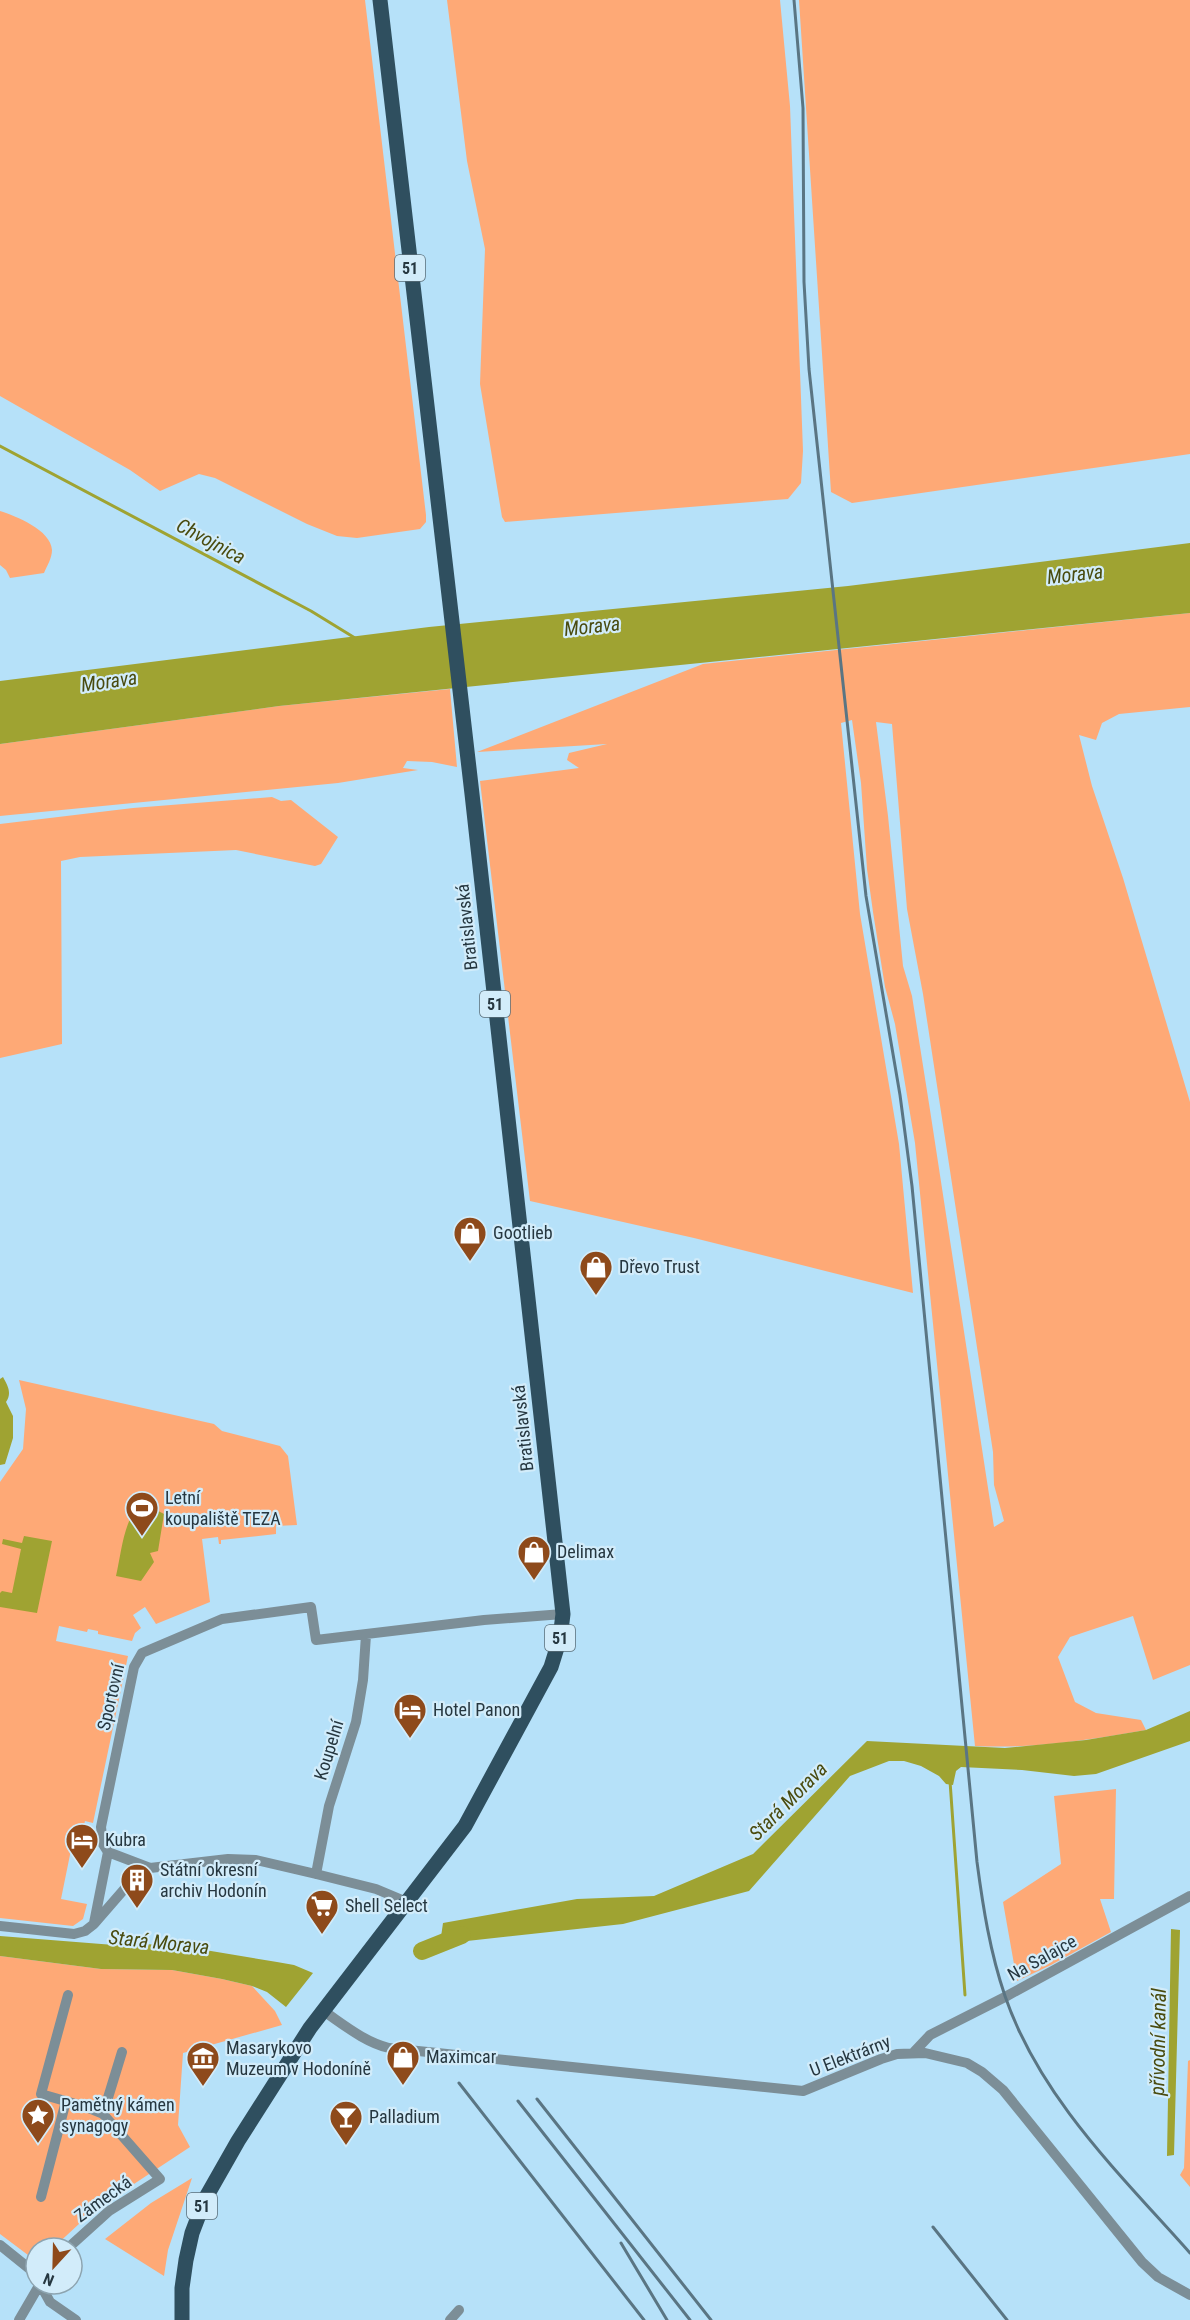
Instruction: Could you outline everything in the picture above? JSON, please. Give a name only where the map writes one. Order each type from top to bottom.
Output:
[{"type":"main road","name":"Bratislavská","points":[[322,2010],[465,1826],[530,1707],[558,1650],[562,1614],[469,771],[380,0]]},
{"type":"main road","name":"51","points":[[182,2320],[184,2271],[192,2233],[205,2199],[238,2141],[322,2010]]},
{"type":"street","name":"Sportovní","points":[[108,1852],[103,1844],[101,1827],[134,1667],[142,1653],[222,1619],[311,1607],[316,1640],[366,1635]]},
{"type":"street","points":[[366,1635],[484,1620],[562,1614]]},
{"type":"street","name":"Koupelní","points":[[316,1874],[329,1806],[356,1722],[363,1680],[366,1635]]},
{"type":"street","points":[[94,1924],[108,1852],[150,1868],[243,1858],[376,1889],[407,1902]]},
{"type":"street","points":[[0,1926],[74,1934],[86,1931],[127,1886],[150,1868]]},
{"type":"street","name":"Na Salajce","points":[[914,2052],[930,2035],[1005,1997],[1190,1896]]},
{"type":"street","points":[[68,1995],[41,2094],[103,2114],[122,2052]]},
{"type":"street","name":"U Elektrárny","points":[[322,2010],[358,2035],[374,2044],[388,2048],[803,2091],[881,2059],[914,2052],[953,2058],[982,2072],[1003,2090],[1142,2262],[1158,2277],[1190,2295]]},
{"type":"street","points":[[41,2197],[66,2101]]},
{"type":"street","name":"Zámecká","points":[[81,2236],[109,2211],[160,2179],[103,2114]]},
{"type":"street","points":[[0,2245],[24,2264]]},
{"type":"street","points":[[19,2320],[33,2296]]},
{"type":"street","points":[[47,2296],[50,2302],[76,2320]]},
{"type":"street","points":[[450,2320],[459,2310]]},
{"type":"shaded area","points":[[0,0],[365,0],[426,515],[426,522],[420,529],[357,538],[337,536],[307,524],[215,478],[199,474],[160,491],[130,470],[0,396]]},
{"type":"shaded area","points":[[447,0],[780,0],[790,106],[803,451],[801,483],[788,499],[505,522],[502,517],[480,384],[485,249],[467,161]]},
{"type":"shaded area","points":[[799,0],[1190,0],[1190,454],[852,503],[831,492]]},
{"type":"shaded area","points":[[0,511],[32,525],[46,536],[52,550],[44,573],[10,578],[0,565]]},
{"type":"shaded area","points":[[1190,613],[1190,707],[1119,714],[1102,723],[1096,740],[1079,735],[1092,786],[1123,878],[1190,1102],[1190,1665],[1153,1680],[1133,1616],[1070,1637],[1058,1657],[1075,1702],[1096,1713],[1141,1720],[1146,1730],[1039,1745],[975,1746],[915,1143],[873,912],[867,869],[861,783],[852,720],[841,723],[860,914],[899,1144],[913,1293],[694,1238],[530,1201],[480,781],[579,768],[567,760],[569,753],[607,744],[477,752],[703,664]],"holes":[[[876,722],[892,724],[907,909],[923,994],[993,1452],[994,1485],[1004,1521],[994,1527],[912,996],[903,966]]]},
{"type":"shaded area","points":[[450,689],[457,767],[432,762],[407,761],[403,768],[418,770],[338,783],[0,816],[0,744],[279,706]]},
{"type":"shaded area","points":[[272,797],[281,801],[291,800],[338,837],[321,864],[315,866],[236,850],[80,857],[61,861],[62,1044],[0,1058],[0,824],[133,808]]},
{"type":"shaded area","points":[[19,1380],[214,1424],[222,1431],[280,1446],[288,1456],[297,1525],[276,1526],[276,1534],[221,1540],[221,1544],[219,1544],[218,1537],[202,1539],[210,1602],[156,1624],[145,1607],[133,1615],[141,1628],[135,1633],[132,1641],[98,1634],[98,1631],[88,1629],[87,1632],[59,1626],[56,1641],[128,1656],[93,1823],[85,1821],[80,1841],[73,1840],[61,1899],[87,1904],[83,1919],[73,1926],[0,1918],[0,1482],[23,1449],[26,1409]]},
{"type":"shaded area","points":[[1116,1789],[1114,1899],[1100,1899],[1111,1932],[1017,1981],[1003,1902],[1061,1864],[1054,1796]]},
{"type":"shaded area","points":[[0,1956],[101,1969],[172,1970],[222,1979],[252,1986],[275,2011],[282,2025],[183,2053],[178,2125],[190,2147],[93,2211],[66,2236],[24,2236],[24,2252],[0,2234]]},
{"type":"shaded area","points":[[1190,2060],[1190,2187],[1180,2175],[1184,2168],[1188,2061]]},
{"type":"shaded area","points":[[192,2178],[168,2250],[164,2276],[105,2239],[151,2203]]},
{"type":"water","name":"Morava","points":[[1190,543],[1190,613],[279,706],[0,744],[0,681],[429,627],[848,586]]},
{"type":"water","points":[[3,1377],[9,1393],[6,1402],[13,1416],[13,1438],[5,1464],[0,1465],[0,1379]]},
{"type":"water","name":"Letní koupaliště TEZA","points":[[141,1502],[164,1514],[158,1551],[150,1553],[154,1562],[141,1581],[116,1576],[130,1518]]},
{"type":"water","points":[[24,1536],[52,1541],[37,1613],[0,1607],[0,1593],[2,1591],[12,1593],[21,1549],[2,1544],[3,1539],[22,1543]]},
{"type":"water","points":[[1190,1711],[1190,1741],[1096,1774],[1074,1776],[1022,1770],[961,1767],[956,1771],[953,1785],[946,1784],[939,1776],[921,1766],[904,1761],[889,1761],[850,1776],[749,1891],[623,1924],[440,1944],[443,1923],[577,1899],[654,1896],[753,1854],[867,1741],[1005,1748],[1086,1740],[1146,1730]]},
{"type":"water","points":[[1171,1929],[1180,1930],[1174,2155],[1167,2156]]},
{"type":"water","points":[[0,1936],[114,1945],[169,1944],[294,1965],[313,1973],[286,2007],[267,1992],[252,1986],[172,1970],[101,1969],[0,1956]]},
{"type":"waterway","name":"Chvojnica","points":[[0,446],[311,611],[355,638]]},
{"type":"waterway","points":[[950,1781],[965,1995]]},
{"type":"waterway","name":"Stará Morava","points":[[422,1951],[462,1935]]},
{"type":"railway","points":[[794,0],[803,108],[804,282],[809,369],[866,896],[900,1095],[912,1186],[977,1862],[985,1913],[995,1963],[1005,1996],[1020,2033],[1039,2068],[1084,2133],[1190,2253]]},
{"type":"railway","points":[[459,2083],[644,2320]]},
{"type":"railway","points":[[537,2099],[711,2320]]},
{"type":"railway","points":[[518,2101],[690,2320]]},
{"type":"railway","points":[[933,2227],[1007,2320]]},
{"type":"railway","points":[[621,2243],[667,2320]]},
{"type":"place","name":"Gootlieb","points":[[470,1262]]},
{"type":"place","name":"Dřevo Trust","points":[[596,1296]]},
{"type":"place","name":"Letní koupaliště TEZA","points":[[142,1537]]},
{"type":"place","name":"Delimax","points":[[534,1581]]},
{"type":"place","name":"Hotel Panon","points":[[410,1739]]},
{"type":"place","name":"Kubra","points":[[82,1869]]},
{"type":"place","name":"Státní okresní archiv Hodonín","points":[[137,1909]]},
{"type":"place","name":"Shell Select","points":[[322,1935]]},
{"type":"place","name":"Maximcar","points":[[403,2086]]},
{"type":"place","name":"Masarykovo Muzeum v Hodoníně","points":[[203,2087]]},
{"type":"place","name":"Pamětný kámen synagogy","points":[[38,2144]]},
{"type":"place","name":"Palladium","points":[[346,2146]]},
{"type":"water label","name":"přívodní kanál","points":[[1158,2042]]}]
